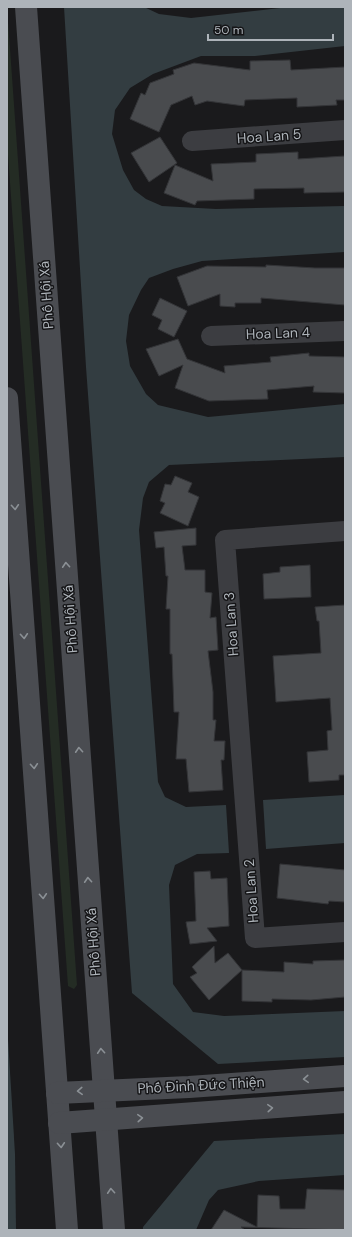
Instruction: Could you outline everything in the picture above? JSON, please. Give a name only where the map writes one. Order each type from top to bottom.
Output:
[{"type":"main road","name":"Phố Hội Xá","points":[[26,7],[114,1230]]},
{"type":"main road","points":[[7,398],[67,1230]]},
{"type":"main road","name":"Phố Đinh Đức Thiện","points":[[57,1092],[189,1087],[345,1076]]},
{"type":"main road","name":"Phố Đinh Đức Thiện","points":[[59,1123],[345,1102]]},
{"type":"street","name":"Hoa Lan 5","points":[[192,141],[345,130]]},
{"type":"street","name":"Hoa Lan 4","points":[[211,336],[345,331]]},
{"type":"street","name":"Hoa Lan 3","points":[[246,827],[225,540],[345,531]]},
{"type":"street","name":"Hoa Lan 2","points":[[246,827],[255,938],[345,932]]},
{"type":"shaded area","points":[[7,7],[77,985],[74,989],[68,986],[7,141]]},
{"type":"shaded area","points":[[64,7],[144,7],[159,14],[191,18],[289,7],[344,7],[345,46],[255,56],[201,56],[153,74],[130,88],[115,110],[112,134],[123,170],[134,190],[146,199],[162,206],[216,209],[345,206],[345,252],[202,261],[173,269],[149,278],[141,290],[129,315],[126,341],[130,366],[146,394],[158,405],[208,417],[345,404],[345,457],[169,465],[149,482],[143,498],[139,530],[158,782],[165,797],[186,807],[226,805],[229,853],[197,854],[175,865],[169,885],[173,984],[193,1012],[224,1016],[345,1011],[345,1057],[218,1064],[132,993],[86,367]]},
{"type":"shaded area","points":[[345,795],[345,843],[266,849],[263,800]]},
{"type":"shaded area","points":[[7,1022],[15,1154],[16,1230],[7,1230]]},
{"type":"shaded area","points":[[345,1134],[345,1175],[259,1181],[218,1190],[209,1200],[196,1230],[143,1230],[143,1227],[214,1141]]},
{"type":"building","points":[[290,60],[291,70],[345,67],[345,100],[336,100],[337,105],[297,107],[297,98],[245,100],[244,106],[207,101],[195,105],[192,96],[171,105],[159,132],[130,119],[141,93],[145,95],[150,83],[174,74],[173,70],[194,63],[250,70],[250,61]]},
{"type":"building","points":[[160,137],[177,163],[149,182],[131,153]]},
{"type":"building","points":[[298,152],[298,159],[345,156],[345,192],[304,193],[304,188],[254,189],[254,199],[197,201],[195,205],[164,193],[175,165],[213,181],[211,164],[256,162],[256,154]]},
{"type":"building","points":[[266,265],[345,268],[345,305],[261,298],[261,303],[235,303],[235,307],[220,306],[220,294],[188,306],[177,277],[207,266],[266,267]]},
{"type":"building","points":[[160,298],[187,311],[174,337],[158,329],[162,320],[152,315]]},
{"type":"building","points":[[178,339],[187,359],[225,373],[224,366],[271,362],[270,357],[309,353],[309,356],[345,357],[345,393],[313,392],[314,386],[267,390],[268,399],[209,401],[175,388],[183,365],[159,376],[146,349]]},
{"type":"building","points":[[175,476],[192,483],[188,492],[199,497],[188,526],[160,513],[165,503],[160,501],[165,484],[171,485]]},
{"type":"building","points":[[196,528],[196,545],[182,546],[185,570],[205,570],[205,592],[212,593],[210,618],[216,617],[218,650],[208,651],[213,692],[213,720],[216,720],[214,741],[225,741],[224,760],[221,760],[223,790],[189,792],[186,759],[176,759],[179,712],[174,712],[172,654],[170,654],[170,609],[166,609],[168,576],[166,576],[164,547],[156,548],[154,532]]},
{"type":"building","points":[[310,565],[311,597],[264,599],[263,574],[280,572],[280,567]]},
{"type":"building","points":[[345,605],[345,775],[339,775],[339,780],[309,782],[307,752],[328,750],[327,731],[332,730],[330,698],[276,702],[273,656],[321,653],[319,621],[317,621],[315,607]]},
{"type":"building","points":[[280,864],[345,870],[345,902],[329,901],[328,904],[277,898]]},
{"type":"building","points":[[210,871],[211,879],[227,878],[229,926],[207,928],[217,941],[190,944],[186,922],[196,921],[194,872]]},
{"type":"building","points":[[214,946],[215,963],[228,953],[242,970],[209,1000],[190,977],[197,973],[192,967]]},
{"type":"building","points":[[345,960],[345,997],[311,1000],[272,999],[272,1002],[242,1001],[242,970],[284,972],[284,962],[313,964],[313,961]]},
{"type":"building","points":[[307,1189],[345,1190],[345,1230],[241,1227],[245,1230],[211,1230],[224,1210],[257,1227],[258,1195],[279,1196],[280,1209],[305,1209]]}]
